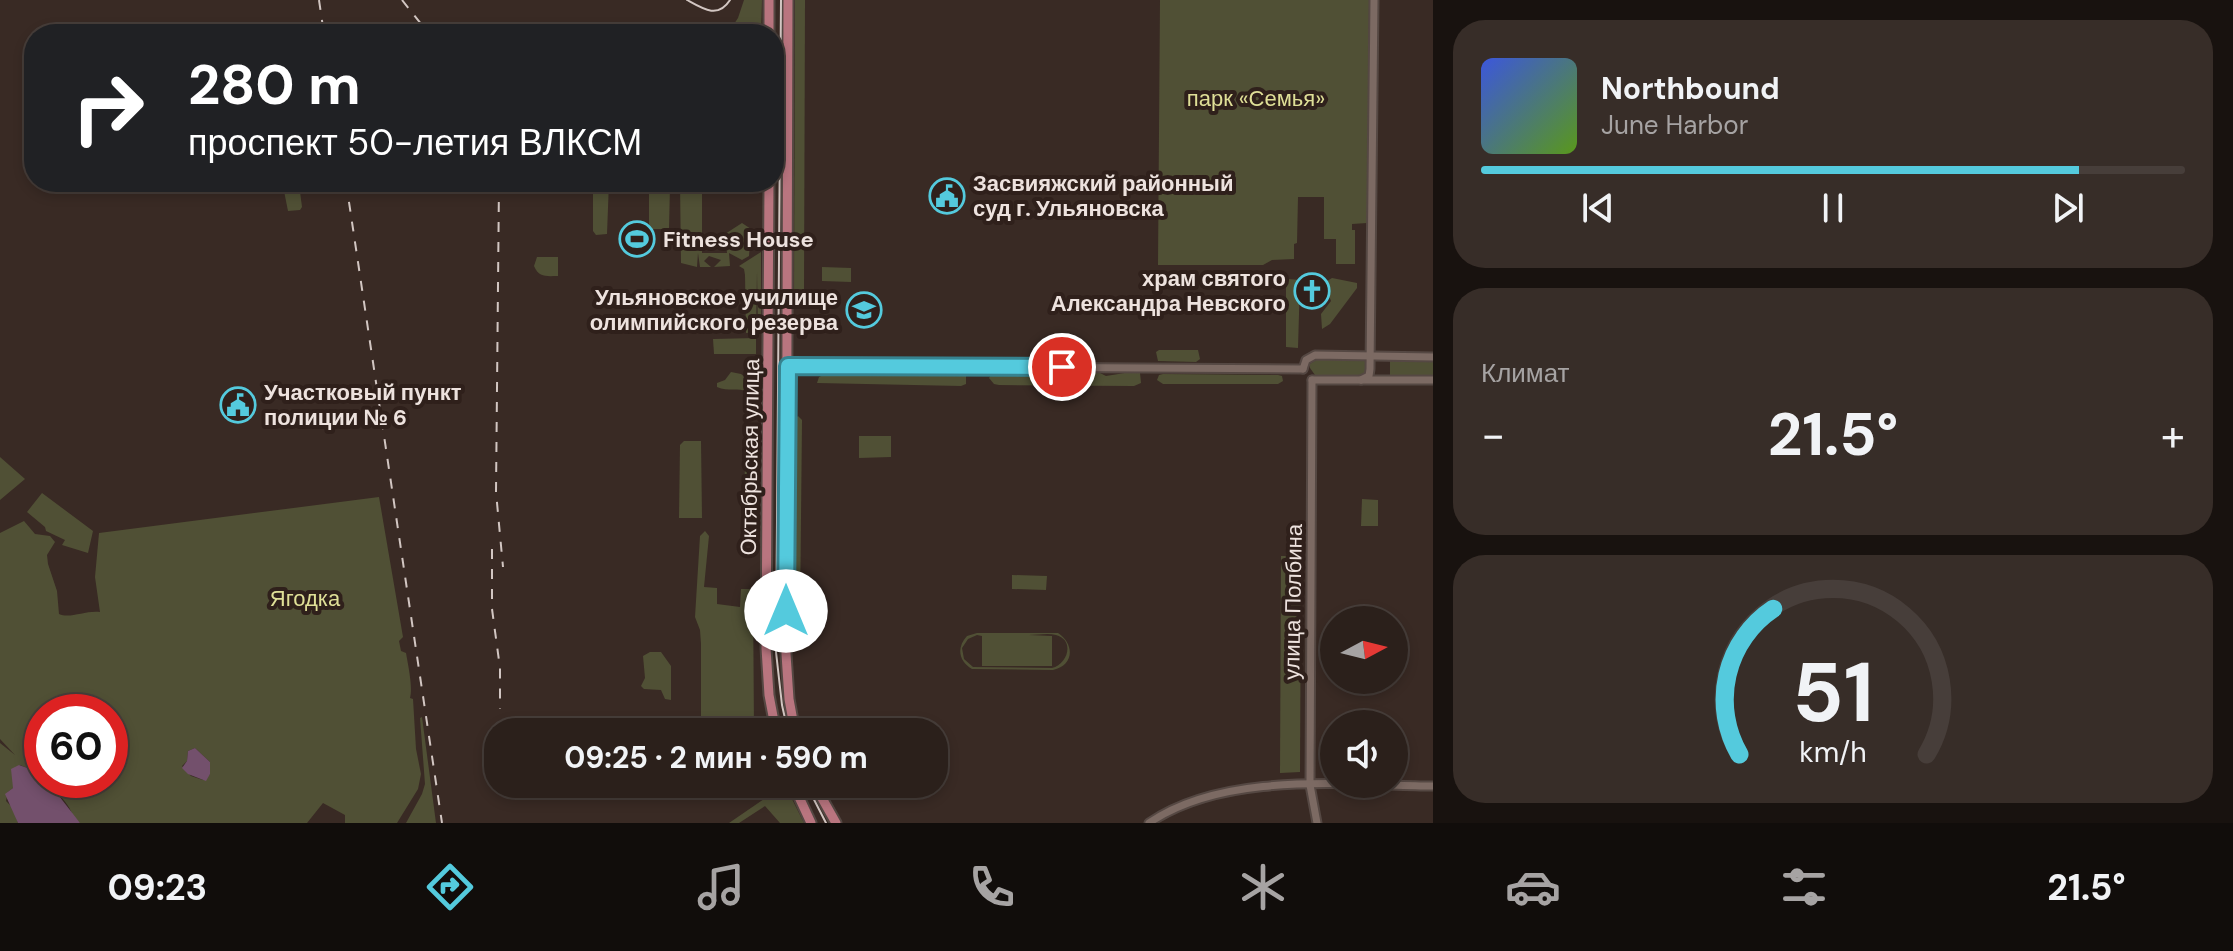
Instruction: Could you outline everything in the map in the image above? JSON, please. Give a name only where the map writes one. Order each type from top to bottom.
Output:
[{"type":"main road","points":[[769,0],[769,24]]},
{"type":"main road","name":"Октябрьская улица","points":[[788,0],[786,654],[793,718]]},
{"type":"main road","name":"Октябрьская улица","points":[[769,192],[766,648],[773,718]]},
{"type":"main road","points":[[769,366],[788,366]]},
{"type":"main road","points":[[799,798],[811,823]]},
{"type":"main road","points":[[822,798],[836,823]]},
{"type":"street","points":[[1361,380],[1369,375],[1371,356],[1374,0]]},
{"type":"street","points":[[1433,357],[1311,356],[1303,363],[1306,376],[1312,380],[1433,380]]},
{"type":"street","points":[[788,366],[1303,369]]},
{"type":"street","name":"улица Полбина","points":[[1312,380],[1310,785],[1317,823]]},
{"type":"street","points":[[1149,823],[1186,804],[1214,795],[1310,785],[1433,786]]},
{"type":"green space","points":[[744,0],[762,0],[761,24],[734,24]]},
{"type":"green space","points":[[795,0],[805,0],[804,289],[802,296],[794,301]]},
{"type":"green space","name":"парк «Семья»","points":[[1160,0],[1369,0],[1367,223],[1352,224],[1352,230],[1355,230],[1355,264],[1336,264],[1336,239],[1324,239],[1324,197],[1298,197],[1294,259],[1272,260],[1263,265],[1158,265]]},
{"type":"green space","points":[[284,192],[300,192],[302,207],[288,211]]},
{"type":"green space","points":[[593,192],[609,192],[607,234],[596,235],[593,231]]},
{"type":"green space","points":[[649,192],[670,192],[669,229],[649,229]]},
{"type":"green space","points":[[680,192],[702,192],[702,253],[727,253],[725,234],[742,223],[751,229],[749,256],[742,260],[729,253],[730,266],[714,267],[721,260],[709,256],[704,261],[711,267],[700,267],[698,253],[697,267],[681,263]]},
{"type":"green space","points":[[761,252],[761,332],[758,332],[757,272],[756,332],[746,333],[745,275],[744,269],[739,266]]},
{"type":"green space","points":[[537,257],[558,257],[558,276],[538,273],[534,266]]},
{"type":"green space","points":[[822,267],[851,268],[851,282],[822,281]]},
{"type":"green space","points":[[1332,278],[1357,283],[1357,288],[1330,324],[1322,329],[1321,314],[1331,301],[1324,283]]},
{"type":"green space","points":[[1288,279],[1300,280],[1298,348],[1286,347]]},
{"type":"green space","points":[[756,338],[756,354],[714,354],[713,339]]},
{"type":"green space","points":[[1198,350],[1200,359],[1196,362],[1158,361],[1156,352]]},
{"type":"green space","points":[[1317,359],[1363,359],[1367,363],[1367,372],[1362,376],[1315,375],[1310,364]]},
{"type":"green space","points":[[1390,359],[1433,360],[1433,376],[1390,376]]},
{"type":"green space","points":[[832,371],[961,372],[966,374],[966,384],[817,383],[819,377]]},
{"type":"green space","points":[[1137,371],[1141,383],[1134,386],[999,385],[989,378],[993,372],[1100,373],[1106,376]]},
{"type":"green space","points":[[731,372],[741,374],[750,381],[754,373],[761,373],[760,397],[757,398],[755,387],[748,392],[717,387],[717,383],[725,380]]},
{"type":"green space","points":[[1163,374],[1278,375],[1282,376],[1283,381],[1278,384],[1163,384],[1157,380]]},
{"type":"green space","points":[[798,416],[802,420],[800,614],[797,618],[793,614],[794,420]]},
{"type":"green space","points":[[859,436],[891,436],[891,457],[859,458]]},
{"type":"green space","points":[[684,441],[701,441],[702,518],[679,518],[680,445]]},
{"type":"green space","points":[[756,448],[756,511],[744,511],[745,461]]},
{"type":"green space","points":[[0,457],[25,479],[0,500]]},
{"type":"green space","points":[[42,493],[93,531],[88,553],[62,545],[65,540],[46,531],[27,512]]},
{"type":"green space","name":"Ягодка","points":[[379,497],[403,637],[399,641],[401,651],[406,653],[409,670],[421,774],[418,789],[397,823],[345,823],[345,815],[323,803],[307,823],[80,823],[62,798],[128,798],[128,694],[24,694],[24,767],[20,765],[14,769],[13,788],[8,792],[6,801],[13,808],[18,823],[0,823],[0,743],[15,755],[0,739],[0,533],[24,521],[35,534],[50,536],[55,542],[47,555],[57,591],[59,614],[68,616],[100,612],[95,577],[99,533]],"holes":[[[195,748],[210,762],[210,774],[203,780],[191,776],[182,766],[187,761],[188,751]]]},
{"type":"green space","points":[[1362,499],[1378,500],[1378,526],[1361,526]]},
{"type":"green space","points":[[705,531],[709,536],[704,587],[717,588],[717,604],[740,607],[741,589],[753,589],[754,718],[701,718],[701,644],[695,617],[700,536]]},
{"type":"green space","points":[[1281,556],[1301,556],[1300,772],[1280,773]]},
{"type":"green space","points":[[1012,575],[1047,576],[1046,590],[1012,589]]},
{"type":"green space","points":[[977,633],[1058,633],[1067,643],[1070,654],[1065,664],[1053,670],[972,669],[964,662],[960,654],[961,645],[967,636]],"holes":[[[1029,635],[1056,635],[1066,642],[1067,652],[1062,662],[1052,668],[973,667],[964,659],[962,648],[968,639],[982,636],[982,666],[1052,666],[1052,636]]]},
{"type":"green space","points":[[661,652],[671,666],[671,700],[665,699],[661,690],[641,686],[645,678],[643,656]]},
{"type":"green space","points":[[422,717],[436,823],[406,823],[425,784]]},
{"type":"green space","points":[[792,798],[804,823],[780,823],[765,806],[739,823],[729,823],[764,799]]},
{"type":"shaded area","points":[[195,748],[210,762],[210,774],[206,781],[188,774],[182,768],[188,751]]},
{"type":"shaded area","points":[[19,765],[24,767],[24,798],[61,798],[80,823],[18,823],[5,794],[13,788],[11,769]]},
{"type":"tram line","points":[[687,0],[715,11],[730,0]]},
{"type":"tram line","points":[[781,0],[781,24]]},
{"type":"tram line","points":[[780,192],[776,652],[785,718]]},
{"type":"tram line","points":[[813,798],[826,823]]},
{"type":"railway","points":[[319,0],[323,24]]},
{"type":"railway","points":[[402,0],[421,24]]},
{"type":"railway","points":[[347,192],[442,823]]},
{"type":"railway","points":[[499,192],[496,492],[503,567]]},
{"type":"railway","points":[[492,549],[492,609],[500,668],[500,709]]},
{"type":"place","name":"Засвияжский районный суд г. Ульяновска","points":[[947,196]]},
{"type":"place","name":"Fitness House","points":[[637,239]]},
{"type":"place","name":"храм святого Александра Невского","points":[[1312,291]]},
{"type":"place","name":"Ульяновское училище олимпийского резерва","points":[[864,310]]},
{"type":"place","name":"Участковый пункт полиции № 6","points":[[238,405]]},
{"type":"route","points":[[786,611],[788,366],[1062,367]]}]
